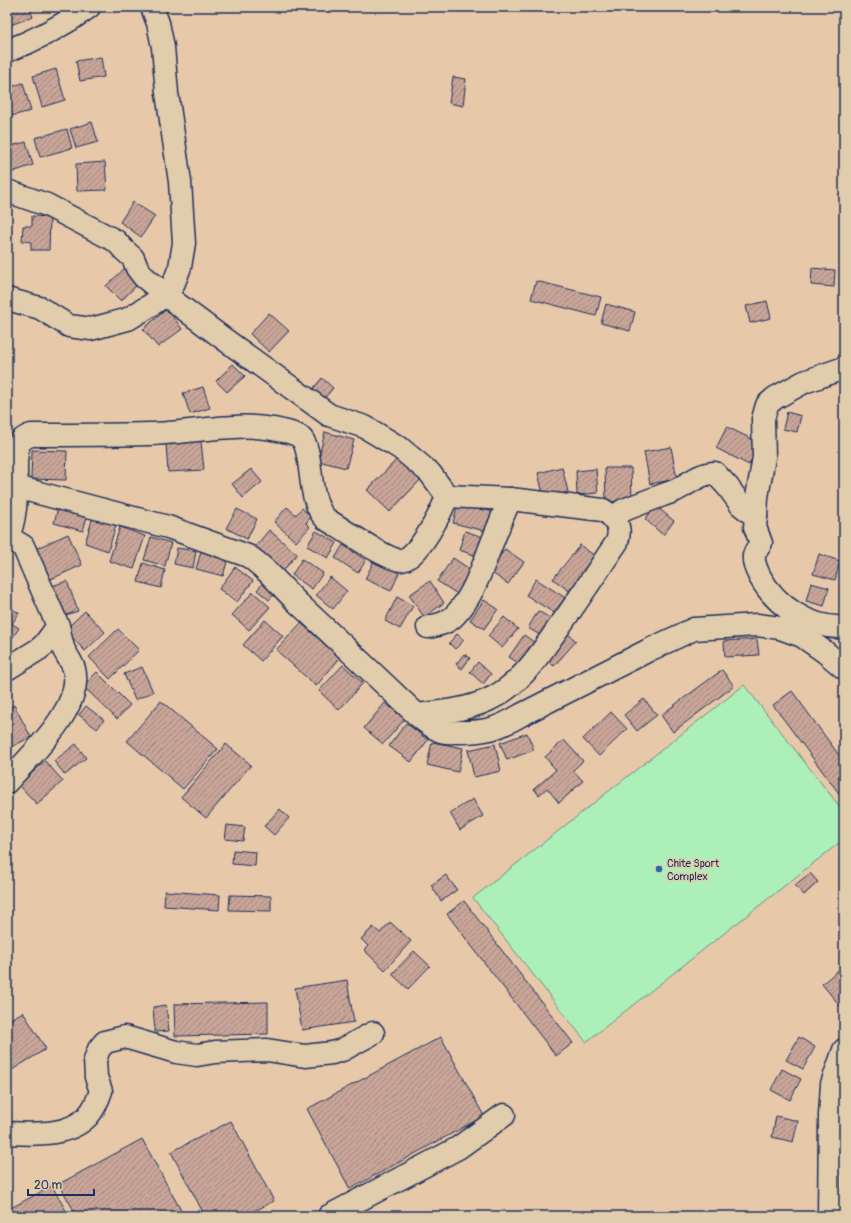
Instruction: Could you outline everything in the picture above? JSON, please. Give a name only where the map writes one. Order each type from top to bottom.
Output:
[{"type":"street","points":[[7,51],[29,43],[75,18],[89,7]]},
{"type":"street","points":[[7,299],[40,308],[69,326],[91,329],[128,320],[151,305],[165,294],[173,285],[180,267],[184,243],[180,182],[167,93],[163,47],[158,23],[152,7]]},
{"type":"street","points":[[7,191],[46,205],[116,241],[133,258],[137,268],[144,277],[165,294],[329,415],[365,427],[400,448],[430,473],[447,496]]},
{"type":"street","points":[[844,368],[804,382],[767,404],[763,419],[764,456],[757,497],[755,527],[761,543],[754,556],[756,570],[765,586],[780,602],[798,615],[816,623],[834,627],[844,626]]},
{"type":"street","points":[[7,782],[50,733],[69,706],[74,695],[76,684],[74,668],[64,649],[58,626],[23,546],[7,538],[14,518],[18,447],[21,441],[26,437],[31,435],[152,434],[260,426],[288,432],[301,438],[305,444],[310,479],[316,503],[322,516],[346,532],[392,558],[403,560],[417,548],[436,521],[447,496]]},
{"type":"street","points":[[614,519],[624,510],[676,490],[708,473],[715,473],[720,477],[741,506],[756,517]]},
{"type":"street","points":[[16,487],[168,527],[248,556],[257,561],[297,602],[417,716],[429,725],[441,731],[484,732],[505,725],[521,715],[649,650],[694,629],[757,625],[780,628],[802,636],[825,652],[844,668]]},
{"type":"street","points":[[417,716],[457,709],[479,703],[502,692],[521,677],[534,662],[579,599],[617,542],[620,532],[614,519],[603,510],[510,499],[447,496]]},
{"type":"street","points":[[428,627],[448,621],[456,615],[466,602],[476,584],[510,499]]},
{"type":"street","points":[[7,669],[44,645],[58,626]]},
{"type":"street","points":[[7,1133],[45,1133],[64,1130],[88,1116],[101,1092],[96,1077],[95,1060],[99,1049],[105,1042],[125,1037],[176,1052],[197,1055],[215,1052],[267,1050],[305,1056],[332,1053],[342,1050],[372,1033]]},
{"type":"street","points":[[829,1216],[830,1116],[832,1084],[844,1050]]},
{"type":"street","points":[[329,1216],[458,1148],[504,1115]]},
{"type":"green space","name":"Chite Sport Complex","points":[[744,685],[844,812],[844,839],[586,1042],[473,898]]},
{"type":"building","points":[[7,7],[29,7],[33,17],[7,26]]},
{"type":"building","points":[[101,57],[104,77],[80,81],[76,61]]},
{"type":"building","points":[[56,69],[65,100],[42,107],[33,76]]},
{"type":"building","points":[[453,77],[466,79],[463,106],[449,103]]},
{"type":"building","points":[[23,83],[31,111],[7,117],[7,88]]},
{"type":"building","points":[[92,122],[98,142],[76,148],[70,129]]},
{"type":"building","points":[[67,129],[72,148],[40,157],[35,138]]},
{"type":"building","points":[[26,142],[33,165],[7,174],[7,147]]},
{"type":"building","points":[[105,162],[107,190],[77,191],[76,164]]},
{"type":"building","points":[[133,202],[155,216],[141,237],[120,222]]},
{"type":"building","points":[[32,216],[50,217],[49,250],[31,250],[31,242],[22,241],[23,226],[32,226]]},
{"type":"building","points":[[126,267],[140,282],[121,301],[106,286]]},
{"type":"building","points":[[812,268],[835,270],[834,287],[811,285]]},
{"type":"building","points":[[536,281],[601,297],[596,316],[531,299]]},
{"type":"building","points":[[767,301],[771,318],[750,323],[746,306]]},
{"type":"building","points":[[606,304],[635,312],[630,331],[601,323]]},
{"type":"building","points":[[167,309],[182,329],[158,347],[143,329]]},
{"type":"building","points":[[269,313],[289,331],[269,352],[250,334]]},
{"type":"building","points":[[233,364],[245,376],[227,392],[216,381]]},
{"type":"building","points":[[322,378],[333,388],[323,400],[312,390]]},
{"type":"building","points":[[203,387],[210,408],[190,414],[183,393]]},
{"type":"building","points":[[787,412],[801,416],[797,432],[783,429]]},
{"type":"building","points":[[727,427],[760,443],[749,465],[716,448]]},
{"type":"building","points":[[325,432],[354,440],[346,468],[318,461]]},
{"type":"building","points":[[201,441],[204,470],[168,472],[166,444]]},
{"type":"building","points":[[671,447],[677,479],[650,484],[644,452]]},
{"type":"building","points":[[32,450],[67,451],[66,480],[31,479]]},
{"type":"building","points":[[400,456],[423,477],[390,512],[367,490]]},
{"type":"building","points":[[562,467],[568,492],[544,498],[538,473]]},
{"type":"building","points":[[605,468],[631,468],[632,501],[606,502]]},
{"type":"building","points":[[251,469],[262,482],[243,498],[232,484]]},
{"type":"building","points":[[596,469],[598,493],[577,495],[576,471]]},
{"type":"building","points":[[458,503],[498,513],[493,533],[453,523]]},
{"type":"building","points":[[59,504],[88,513],[83,531],[54,523]]},
{"type":"building","points":[[656,506],[674,521],[663,535],[645,519]]},
{"type":"building","points":[[287,507],[296,515],[302,508],[311,517],[306,523],[310,527],[296,542],[274,522]]},
{"type":"building","points":[[237,509],[257,519],[247,539],[226,528]]},
{"type":"building","points":[[93,517],[116,525],[108,551],[85,543]]},
{"type":"building","points":[[120,527],[145,536],[134,569],[109,561]]},
{"type":"building","points":[[269,530],[297,554],[283,571],[255,547]]},
{"type":"building","points":[[316,531],[337,543],[328,558],[307,546]]},
{"type":"building","points":[[465,531],[486,538],[480,557],[459,550]]},
{"type":"building","points":[[68,534],[82,565],[49,580],[35,549]]},
{"type":"building","points":[[151,537],[171,543],[165,566],[144,560]]},
{"type":"building","points":[[343,545],[366,560],[358,573],[335,558]]},
{"type":"building","points":[[580,545],[599,559],[572,593],[553,579]]},
{"type":"building","points":[[177,548],[196,551],[193,568],[174,564]]},
{"type":"building","points":[[202,548],[229,555],[223,576],[196,569]]},
{"type":"building","points":[[505,549],[524,562],[508,584],[489,571]]},
{"type":"building","points":[[819,554],[840,561],[835,580],[813,574]]},
{"type":"building","points":[[453,558],[474,572],[459,595],[437,581]]},
{"type":"building","points":[[302,559],[323,573],[312,589],[292,575]]},
{"type":"building","points":[[374,561],[399,573],[391,591],[365,579]]},
{"type":"building","points":[[143,563],[165,570],[161,588],[138,582]]},
{"type":"building","points":[[235,567],[253,581],[237,602],[219,589]]},
{"type":"building","points":[[330,577],[347,591],[333,609],[316,595]]},
{"type":"building","points":[[536,579],[567,599],[557,615],[526,595]]},
{"type":"building","points":[[67,581],[78,611],[60,617],[49,587]]},
{"type":"building","points":[[430,581],[444,603],[424,617],[409,595]]},
{"type":"building","points":[[263,583],[275,593],[269,600],[257,590]]},
{"type":"building","points":[[811,583],[829,588],[824,606],[806,601]]},
{"type":"building","points":[[253,592],[270,607],[249,630],[232,615]]},
{"type":"building","points":[[397,597],[413,606],[400,629],[385,621]]},
{"type":"building","points":[[484,600],[498,609],[484,629],[470,620]]},
{"type":"building","points":[[7,606],[19,613],[12,624],[19,628],[11,640],[7,638]]},
{"type":"building","points":[[85,611],[105,632],[85,651],[65,630]]},
{"type":"building","points":[[538,611],[555,621],[545,638],[528,628]]},
{"type":"building","points":[[504,617],[518,629],[502,648],[488,636]]},
{"type":"building","points":[[265,620],[283,636],[261,661],[243,645]]},
{"type":"building","points":[[301,623],[340,658],[316,686],[276,650]]},
{"type":"building","points":[[118,629],[139,650],[110,679],[89,657]]},
{"type":"building","points":[[567,633],[576,641],[554,666],[545,659]]},
{"type":"building","points":[[457,634],[464,640],[455,649],[449,643]]},
{"type":"building","points":[[524,635],[538,645],[523,666],[509,657]]},
{"type":"building","points":[[757,639],[759,655],[725,657],[724,641]]},
{"type":"building","points":[[464,654],[470,658],[462,669],[456,664]]},
{"type":"building","points":[[478,662],[491,674],[483,684],[470,672]]},
{"type":"building","points":[[343,665],[363,683],[339,710],[319,691]]},
{"type":"building","points":[[142,667],[153,692],[135,700],[124,674]]},
{"type":"building","points":[[722,670],[734,686],[673,732],[661,715]]},
{"type":"building","points":[[97,672],[130,705],[117,719],[83,686]]},
{"type":"building","points":[[792,691],[844,762],[844,800],[773,705]]},
{"type":"building","points":[[644,699],[657,715],[637,731],[624,715]]},
{"type":"building","points":[[161,701],[218,749],[183,789],[127,741]]},
{"type":"building","points":[[385,703],[405,719],[383,744],[364,728]]},
{"type":"building","points":[[14,705],[31,737],[7,749],[7,709]]},
{"type":"building","points":[[86,706],[104,720],[97,729],[79,715]]},
{"type":"building","points":[[611,712],[627,729],[599,756],[583,739]]},
{"type":"building","points":[[406,723],[428,740],[411,762],[389,746]]},
{"type":"building","points":[[527,733],[534,750],[507,760],[500,743]]},
{"type":"building","points":[[564,740],[583,761],[573,770],[583,781],[559,803],[547,788],[539,795],[534,789],[556,770],[545,757]]},
{"type":"building","points":[[432,742],[463,748],[458,772],[427,765]]},
{"type":"building","points":[[76,744],[86,758],[65,775],[54,761]]},
{"type":"building","points":[[226,744],[251,765],[206,818],[181,797]]},
{"type":"building","points":[[495,744],[501,771],[474,777],[468,750]]},
{"type":"building","points":[[45,761],[63,781],[37,804],[19,785]]},
{"type":"building","points":[[473,799],[483,816],[460,830],[450,813]]},
{"type":"building","points":[[280,809],[289,818],[274,835],[264,826]]},
{"type":"building","points":[[227,825],[245,827],[243,841],[225,839]]},
{"type":"building","points":[[233,850],[256,852],[255,866],[232,864]]},
{"type":"building","points":[[810,873],[818,882],[804,895],[795,885]]},
{"type":"building","points":[[446,875],[457,890],[441,901],[431,885]]},
{"type":"building","points":[[165,891],[220,895],[219,910],[164,906]]},
{"type":"building","points":[[230,895],[271,896],[271,911],[229,910]]},
{"type":"building","points":[[464,901],[573,1043],[556,1056],[447,914]]},
{"type":"building","points":[[390,922],[411,941],[385,970],[364,950],[368,946],[361,939],[373,927],[380,933]]},
{"type":"building","points":[[414,951],[430,966],[408,989],[392,974]]},
{"type":"building","points":[[844,965],[844,1002],[840,1006],[822,984]]},
{"type":"building","points":[[347,980],[354,1022],[302,1030],[295,988]]},
{"type":"building","points":[[268,1002],[268,1034],[175,1036],[174,1004]]},
{"type":"building","points":[[166,1005],[169,1031],[155,1032],[153,1007]]},
{"type":"building","points":[[23,1012],[46,1049],[7,1073],[7,1021]]},
{"type":"building","points":[[441,1037],[484,1116],[350,1189],[307,1109]]},
{"type":"building","points":[[799,1037],[815,1047],[803,1069],[786,1060]]},
{"type":"building","points":[[782,1069],[801,1079],[790,1100],[771,1090]]},
{"type":"building","points":[[776,1116],[798,1121],[793,1142],[772,1137]]},
{"type":"building","points":[[231,1121],[274,1201],[245,1216],[205,1216],[171,1152]]},
{"type":"building","points":[[142,1139],[184,1216],[77,1216],[59,1184]]},
{"type":"building","points":[[52,1186],[69,1216],[7,1216],[7,1210]]},
{"type":"place","name":"Chite Sport Complex","points":[[659,869]]}]
